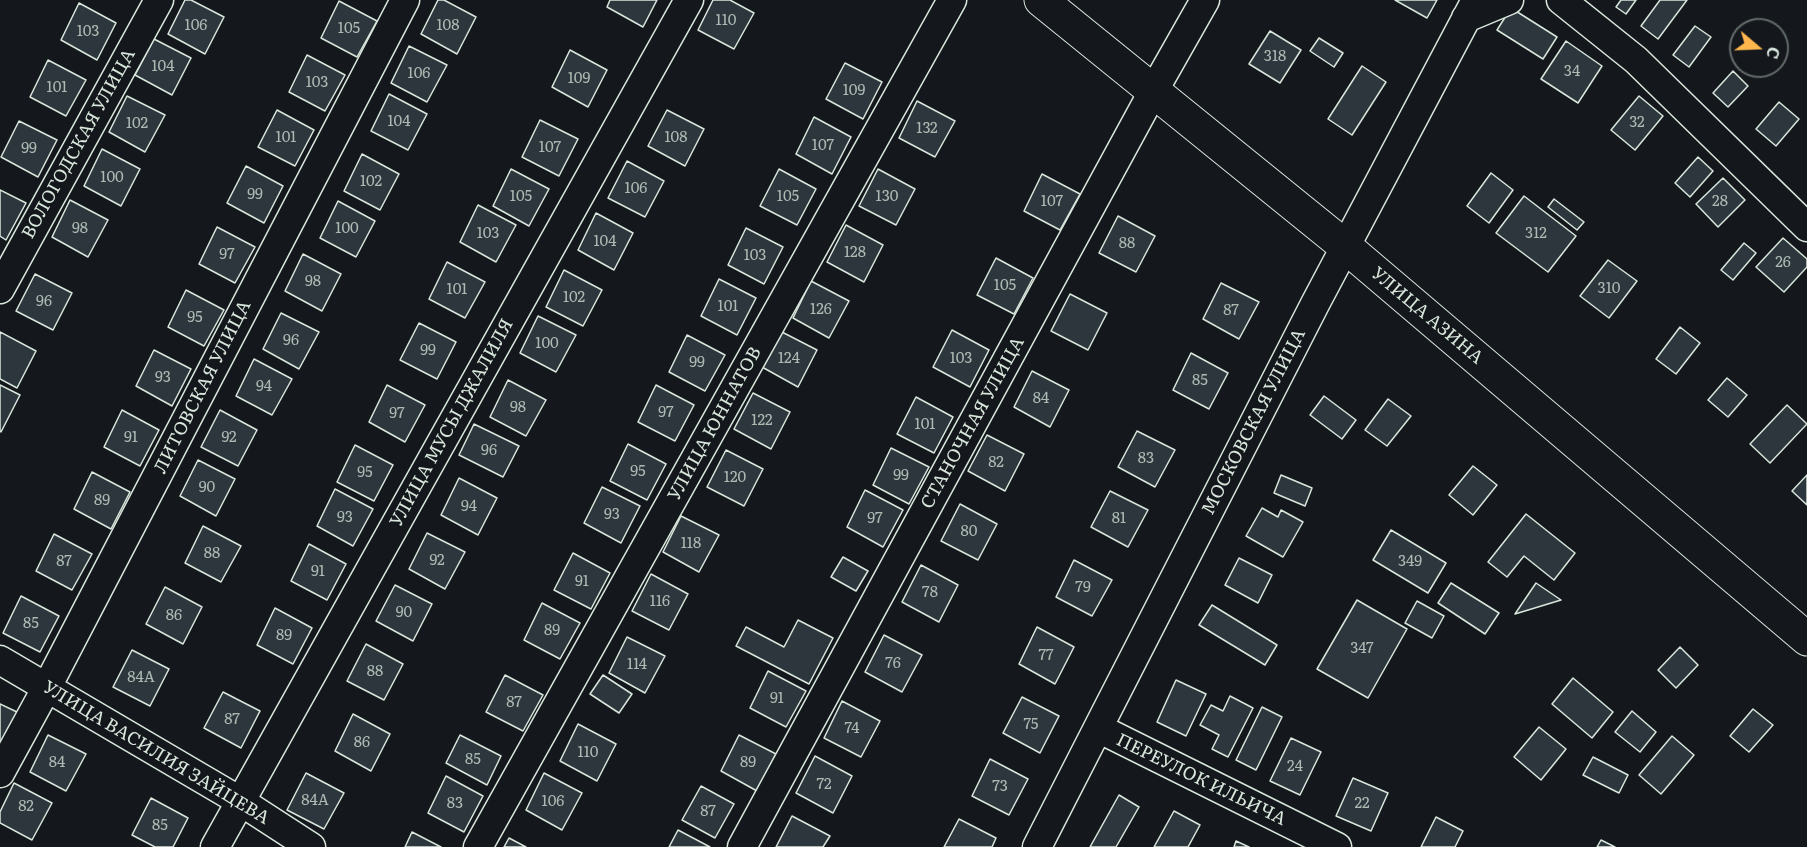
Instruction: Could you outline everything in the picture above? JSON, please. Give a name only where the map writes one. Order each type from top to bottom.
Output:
[{"type":"main road","name":"УЛИЦА АЗИНА","points":[[1041,0],[1346,247],[1807,639]]},
{"type":"street","name":"ВОЛОГОДСКАЯ УЛИЦА","points":[[0,289],[159,0]]},
{"type":"street","name":"ЛИТОВСКАЯ УЛИЦА","points":[[0,773],[405,0]]},
{"type":"street","name":"УЛИЦА МУСЫ ДЖАЛИЛЯ","points":[[215,847],[689,0]]},
{"type":"street","name":"УЛИЦА ЮННАТОВ","points":[[478,847],[952,0]]},
{"type":"street","name":"СТАНОЧНАЯ УЛИЦА","points":[[742,847],[1205,0]]},
{"type":"street","points":[[1471,9],[1509,0]]},
{"type":"street","points":[[1561,0],[1636,60],[1807,227]]},
{"type":"street","name":"МОСКОВСКАЯ УЛИЦА","points":[[1037,847],[1315,304],[1471,9]]},
{"type":"street","name":"УЛИЦА ВАСИЛИЯ ЗАЙЦЕВА","points":[[0,660],[240,801],[311,847]]},
{"type":"street","name":"ПЕРЕУЛОК ИЛЬИЧА","points":[[1098,728],[1336,847]]},
{"type":"building","points":[[185,0],[191,0],[224,17],[205,54],[168,34]]},
{"type":"building","points":[[438,0],[444,0],[476,17],[457,54],[421,34]]},
{"type":"building","points":[[610,0],[657,0],[643,27],[607,7]]},
{"type":"building","points":[[713,0],[730,0],[754,13],[734,49],[698,30]]},
{"type":"building","points":[[1395,0],[1437,0],[1427,18]]},
{"type":"building","points":[[1621,0],[1636,0],[1626,14],[1616,7]]},
{"type":"building","points":[[1660,0],[1687,0],[1658,39],[1641,26]]},
{"type":"building","points":[[339,1],[377,21],[357,57],[321,38]]},
{"type":"building","points":[[79,3],[116,23],[97,60],[61,40]]},
{"type":"building","points":[[1511,8],[1557,37],[1543,59],[1497,30]]},
{"type":"building","points":[[1695,26],[1711,37],[1689,67],[1673,55]]},
{"type":"building","points":[[1270,31],[1301,50],[1280,83],[1249,64]]},
{"type":"building","points":[[1319,38],[1343,53],[1334,67],[1310,51]]},
{"type":"building","points":[[154,39],[191,58],[172,95],[135,75]]},
{"type":"building","points":[[1566,41],[1602,66],[1578,103],[1541,79]]},
{"type":"building","points":[[409,46],[447,65],[427,102],[391,83]]},
{"type":"building","points":[[570,50],[607,70],[588,107],[552,87]]},
{"type":"building","points":[[307,55],[345,75],[325,111],[289,92]]},
{"type":"building","points":[[48,60],[86,80],[66,116],[30,97]]},
{"type":"building","points":[[845,63],[882,82],[863,119],[826,99]]},
{"type":"building","points":[[1362,66],[1386,82],[1352,135],[1328,119]]},
{"type":"building","points":[[1729,75],[1729,78],[1740,78],[1748,86],[1728,107],[1713,93]]},
{"type":"building","points":[[389,94],[427,114],[408,150],[371,131]]},
{"type":"building","points":[[127,96],[165,115],[145,152],[109,132]]},
{"type":"building","points":[[1639,96],[1663,116],[1635,150],[1611,130]]},
{"type":"building","points":[[917,101],[955,121],[935,157],[899,138]]},
{"type":"building","points":[[1779,102],[1799,119],[1776,146],[1756,129]]},
{"type":"building","points":[[277,110],[314,130],[295,166],[258,147]]},
{"type":"building","points":[[667,110],[704,129],[685,166],[648,146]]},
{"type":"building","points":[[814,117],[851,137],[832,174],[796,154]]},
{"type":"building","points":[[540,120],[578,139],[559,176],[522,157]]},
{"type":"building","points":[[19,121],[57,140],[38,177],[1,157]]},
{"type":"building","points":[[102,149],[140,169],[121,206],[84,186]]},
{"type":"building","points":[[362,154],[399,174],[380,210],[344,191]]},
{"type":"building","points":[[1698,157],[1713,171],[1690,197],[1675,183]]},
{"type":"building","points":[[627,161],[664,181],[645,217],[608,198]]},
{"type":"building","points":[[246,166],[283,186],[264,223],[227,203]]},
{"type":"building","points":[[511,169],[549,189],[529,226],[493,206]]},
{"type":"building","points":[[779,169],[816,189],[797,225],[760,206]]},
{"type":"building","points":[[878,169],[915,189],[896,225],[859,206]]},
{"type":"building","points":[[1491,173],[1513,190],[1489,223],[1467,206]]},
{"type":"building","points":[[1042,174],[1080,194],[1060,230],[1024,211]]},
{"type":"building","points":[[1723,178],[1745,200],[1718,227],[1696,204]]},
{"type":"building","points":[[0,190],[26,203],[6,240],[0,236]]},
{"type":"building","points":[[1524,196],[1576,236],[1548,272],[1496,233]]},
{"type":"building","points":[[1554,199],[1584,222],[1577,230],[1548,207]]},
{"type":"building","points":[[70,200],[108,220],[88,257],[52,237]]},
{"type":"building","points":[[338,201],[375,221],[356,257],[320,238]]},
{"type":"building","points":[[478,205],[516,225],[496,262],[460,242]]},
{"type":"building","points":[[596,213],[633,233],[614,270],[578,250]]},
{"type":"building","points":[[1118,216],[1155,236],[1136,272],[1099,253]]},
{"type":"building","points":[[846,225],[883,245],[864,282],[827,262]]},
{"type":"building","points":[[217,227],[255,247],[235,283],[199,264]]},
{"type":"building","points":[[746,228],[783,247],[764,284],[728,265]]},
{"type":"building","points":[[1783,238],[1807,259],[1807,267],[1784,292],[1756,267]]},
{"type":"building","points":[[1744,243],[1756,253],[1733,280],[1721,270]]},
{"type":"building","points":[[303,254],[341,274],[322,311],[285,291]]},
{"type":"building","points":[[996,258],[1033,278],[1014,314],[977,295]]},
{"type":"building","points":[[1608,260],[1637,281],[1609,318],[1580,296]]},
{"type":"building","points":[[447,262],[485,282],[465,318],[429,299]]},
{"type":"building","points":[[564,270],[602,290],[583,326],[546,307]]},
{"type":"building","points":[[35,274],[72,293],[53,330],[16,311]]},
{"type":"building","points":[[719,279],[756,298],[737,335],[701,316]]},
{"type":"building","points":[[811,281],[849,301],[829,338],[793,318]]},
{"type":"building","points":[[1221,283],[1259,302],[1239,339],[1203,319]]},
{"type":"building","points":[[186,290],[224,310],[204,346],[168,327]]},
{"type":"building","points":[[1070,294],[1107,313],[1088,350],[1051,331]]},
{"type":"building","points":[[281,313],[319,332],[299,369],[263,349]]},
{"type":"building","points":[[538,316],[576,335],[556,372],[520,353]]},
{"type":"building","points":[[419,323],[456,342],[437,379],[400,360]]},
{"type":"building","points":[[1680,327],[1700,343],[1676,374],[1656,359]]},
{"type":"building","points":[[952,330],[989,350],[970,387],[933,367]]},
{"type":"building","points":[[780,331],[817,350],[798,387],[762,367]]},
{"type":"building","points":[[0,332],[36,351],[17,388],[0,379]]},
{"type":"building","points":[[687,335],[725,355],[705,391],[669,372]]},
{"type":"building","points":[[154,350],[191,369],[172,406],[136,386]]},
{"type":"building","points":[[1191,353],[1228,373],[1209,409],[1173,390]]},
{"type":"building","points":[[254,359],[292,379],[272,415],[236,396]]},
{"type":"building","points":[[1032,371],[1069,390],[1050,427],[1014,407]]},
{"type":"building","points":[[1727,378],[1747,395],[1728,417],[1708,400]]},
{"type":"building","points":[[508,380],[546,400],[526,436],[490,417]]},
{"type":"building","points":[[0,385],[20,395],[1,432],[0,431]]},
{"type":"building","points":[[387,385],[425,405],[405,442],[369,422]]},
{"type":"building","points":[[656,385],[694,405],[675,441],[638,422]]},
{"type":"building","points":[[753,393],[790,412],[771,449],[734,429]]},
{"type":"building","points":[[1324,396],[1356,420],[1342,439],[1310,415]]},
{"type":"building","points":[[916,397],[953,417],[934,453],[897,434]]},
{"type":"building","points":[[1388,399],[1411,416],[1387,446],[1365,430]]},
{"type":"building","points":[[1787,405],[1807,424],[1770,463],[1750,444]]},
{"type":"building","points":[[122,410],[159,430],[140,466],[104,447]]},
{"type":"building","points":[[220,410],[257,430],[238,466],[201,447]]},
{"type":"building","points":[[474,424],[519,446],[503,477],[459,455]]},
{"type":"building","points":[[1137,431],[1175,450],[1155,487],[1118,467]]},
{"type":"building","points":[[987,435],[1024,454],[1005,491],[968,471]]},
{"type":"building","points":[[628,444],[666,464],[647,500],[610,481]]},
{"type":"building","points":[[355,445],[393,465],[374,501],[337,482]]},
{"type":"building","points":[[891,448],[929,467],[909,504],[873,485]]},
{"type":"building","points":[[726,450],[763,469],[744,506],[707,487]]},
{"type":"building","points":[[198,460],[235,479],[216,516],[180,496]]},
{"type":"building","points":[[1473,466],[1497,485],[1473,515],[1449,495]]},
{"type":"building","points":[[92,472],[130,492],[111,529],[74,509]]},
{"type":"building","points":[[1281,475],[1312,488],[1305,506],[1274,493]]},
{"type":"building","points":[[1807,475],[1807,505],[1792,491]]},
{"type":"building","points":[[459,478],[497,498],[478,535],[441,515]]},
{"type":"building","points":[[602,487],[640,506],[621,543],[584,523]]},
{"type":"building","points":[[335,489],[373,509],[353,546],[317,526]]},
{"type":"building","points":[[865,490],[903,510],[883,547],[847,527]]},
{"type":"building","points":[[1110,491],[1148,510],[1128,547],[1091,527]]},
{"type":"building","points":[[960,504],[997,524],[978,560],[941,541]]},
{"type":"building","points":[[1262,508],[1278,517],[1281,510],[1303,522],[1283,557],[1246,536]]},
{"type":"building","points":[[1526,514],[1575,553],[1554,580],[1524,556],[1507,577],[1488,562]]},
{"type":"building","points":[[681,516],[719,535],[699,572],[663,552]]},
{"type":"building","points":[[203,526],[241,546],[221,582],[185,563]]},
{"type":"building","points":[[1391,530],[1446,563],[1428,593],[1373,560]]},
{"type":"building","points":[[427,533],[465,552],[445,589],[409,569]]},
{"type":"building","points":[[54,534],[92,554],[72,590],[36,571]]},
{"type":"building","points":[[309,544],[346,564],[327,600],[291,581]]},
{"type":"building","points":[[573,553],[610,573],[591,609],[554,590]]},
{"type":"building","points":[[843,557],[868,571],[856,591],[831,577]]},
{"type":"building","points":[[1239,558],[1272,575],[1258,603],[1225,585]]},
{"type":"building","points":[[1074,560],[1112,580],[1092,616],[1056,597]]},
{"type":"building","points":[[921,565],[958,585],[939,622],[902,602]]},
{"type":"building","points":[[651,574],[688,594],[669,630],[632,611]]},
{"type":"building","points":[[1451,583],[1499,613],[1485,634],[1438,603]]},
{"type":"building","points":[[1536,583],[1561,600],[1515,614]]},
{"type":"building","points":[[395,585],[432,604],[413,641],[376,621]]},
{"type":"building","points":[[165,587],[202,607],[183,644],[146,624]]},
{"type":"building","points":[[21,596],[59,616],[40,652],[3,633]]},
{"type":"building","points":[[1357,600],[1407,629],[1368,698],[1317,669]]},
{"type":"building","points":[[1417,601],[1444,616],[1432,638],[1405,623]]},
{"type":"building","points":[[542,603],[580,623],[560,659],[524,640]]},
{"type":"building","points":[[1212,605],[1277,645],[1265,665],[1199,625]]},
{"type":"building","points":[[275,608],[312,628],[293,664],[257,645]]},
{"type":"building","points":[[798,620],[833,638],[809,684],[736,646],[746,627],[784,647]]},
{"type":"building","points":[[1037,627],[1074,647],[1055,684],[1019,664]]},
{"type":"building","points":[[884,635],[922,655],[902,692],[865,672]]},
{"type":"building","points":[[627,637],[665,656],[645,693],[609,673]]},
{"type":"building","points":[[366,644],[403,664],[384,700],[347,681]]},
{"type":"building","points":[[1680,647],[1698,665],[1676,688],[1658,670]]},
{"type":"building","points":[[132,650],[169,669],[150,706],[113,687]]},
{"type":"building","points":[[768,671],[806,691],[786,727],[750,708]]},
{"type":"building","points":[[505,675],[543,695],[523,731],[486,712]]},
{"type":"building","points":[[603,675],[632,694],[619,713],[590,694]]},
{"type":"building","points":[[1573,678],[1613,712],[1592,738],[1552,704]]},
{"type":"building","points":[[1176,680],[1206,694],[1186,736],[1157,722]]},
{"type":"building","points":[[223,692],[260,711],[241,748],[204,728]]},
{"type":"building","points":[[1230,696],[1253,708],[1228,757],[1212,749],[1219,735],[1200,725],[1211,705],[1223,711]]},
{"type":"building","points":[[1022,697],[1059,716],[1040,753],[1003,733]]},
{"type":"building","points":[[842,701],[880,721],[861,757],[824,738]]},
{"type":"building","points":[[0,704],[17,712],[0,744]]},
{"type":"building","points":[[1262,707],[1282,717],[1256,770],[1236,760]]},
{"type":"building","points":[[1753,709],[1773,725],[1749,752],[1730,736]]},
{"type":"building","points":[[1632,711],[1656,732],[1640,752],[1615,732]]},
{"type":"building","points":[[353,714],[390,734],[371,771],[335,751]]},
{"type":"building","points":[[578,724],[616,744],[597,781],[560,761]]},
{"type":"building","points":[[1539,727],[1566,749],[1541,780],[1514,757]]},
{"type":"building","points":[[48,735],[86,754],[66,791],[30,772]]},
{"type":"building","points":[[460,735],[501,756],[487,785],[446,763]]},
{"type":"building","points":[[739,735],[776,754],[757,791],[721,771]]},
{"type":"building","points":[[1672,736],[1694,755],[1661,794],[1639,775]]},
{"type":"building","points":[[1291,738],[1321,752],[1300,795],[1270,781]]},
{"type":"building","points":[[815,756],[852,776],[833,813],[796,793]]},
{"type":"building","points":[[1593,757],[1628,775],[1619,793],[1583,775]]},
{"type":"building","points":[[990,759],[1028,779],[1009,815],[972,796]]},
{"type":"building","points":[[306,773],[344,793],[324,829],[287,810]]},
{"type":"building","points":[[544,773],[582,793],[562,830],[526,810]]},
{"type":"building","points":[[446,776],[483,796],[464,832],[428,813]]},
{"type":"building","points":[[1353,778],[1388,793],[1371,831],[1336,816]]},
{"type":"building","points":[[14,783],[52,803],[32,840],[0,823],[0,812]]},
{"type":"building","points":[[701,786],[734,804],[715,838],[682,820]]},
{"type":"building","points":[[1119,795],[1139,807],[1116,847],[1090,847]]},
{"type":"building","points":[[151,798],[188,818],[173,847],[155,847],[132,835]]},
{"type":"building","points":[[1174,811],[1200,825],[1188,847],[1154,847]]},
{"type":"building","points":[[792,816],[830,836],[823,847],[776,847]]},
{"type":"building","points":[[1436,817],[1463,831],[1455,847],[1421,847]]},
{"type":"building","points":[[959,819],[996,838],[992,847],[944,847]]},
{"type":"building","points":[[678,830],[710,847],[669,847]]},
{"type":"building","points":[[412,832],[441,847],[405,847]]},
{"type":"building","points":[[509,838],[526,847],[504,847]]},
{"type":"building","points":[[1601,840],[1615,847],[1597,847]]},
{"type":"building","points":[[1236,841],[1249,847],[1234,847]]}]
